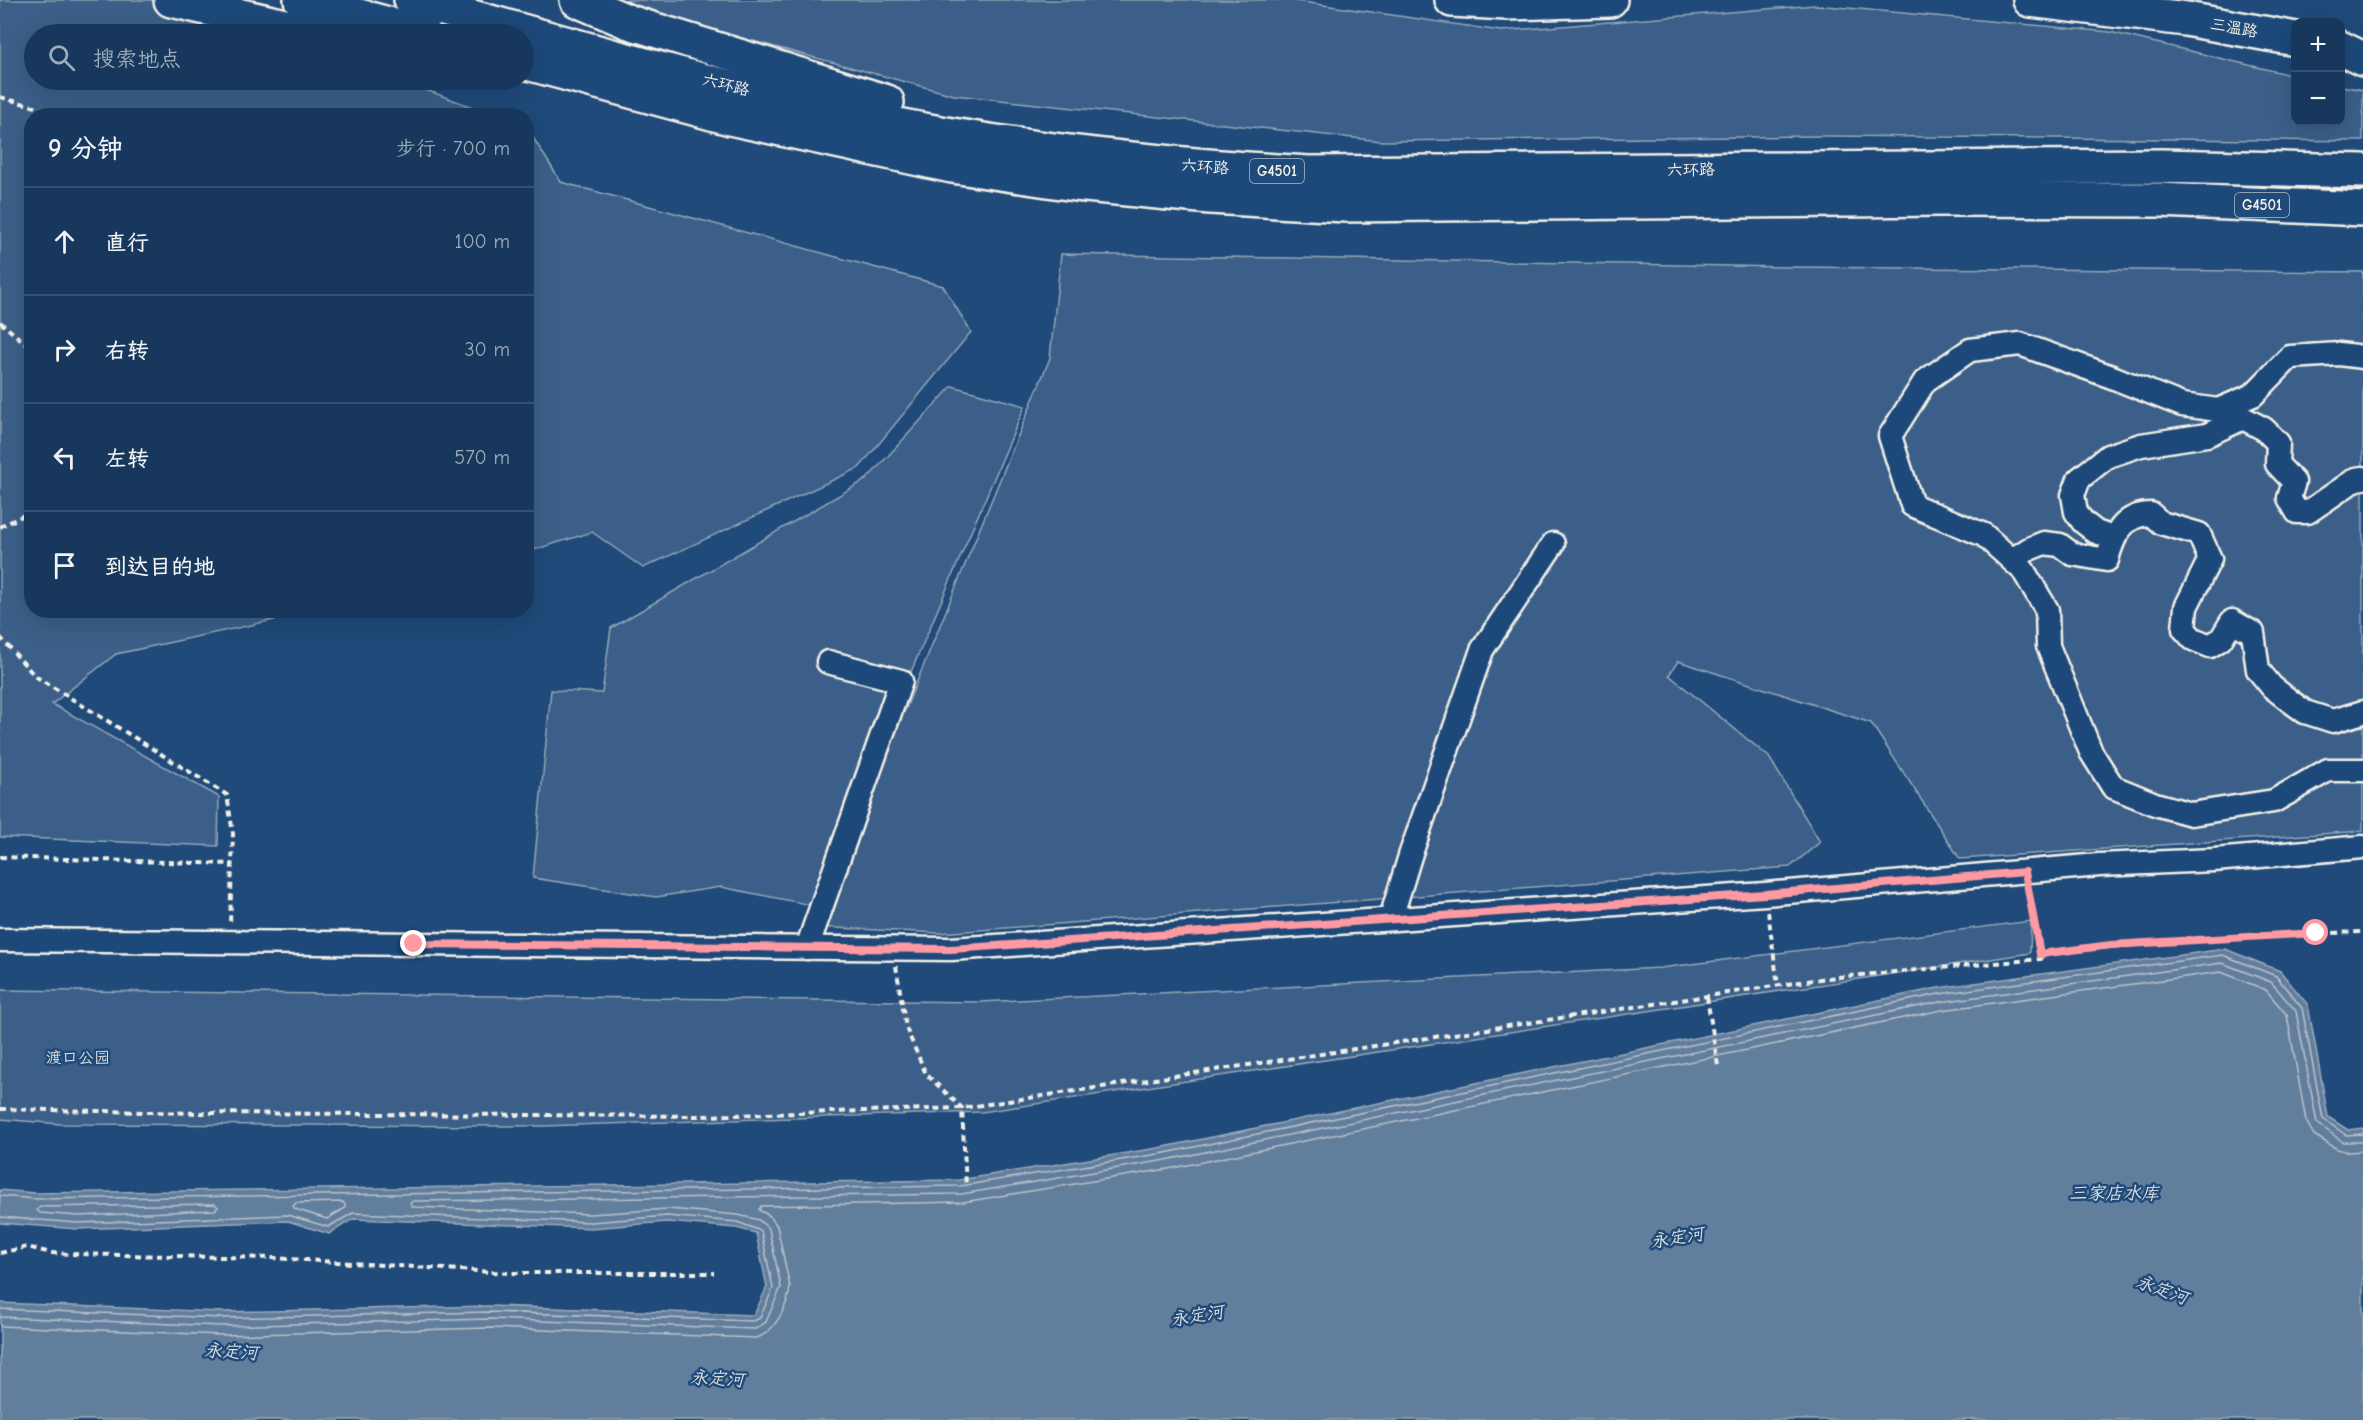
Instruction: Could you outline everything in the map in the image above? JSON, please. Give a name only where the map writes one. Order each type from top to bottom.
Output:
[{"type":"highway","points":[[171,0],[276,24]]},
{"type":"highway","points":[[301,0],[388,24]]},
{"type":"highway","name":"六环路","points":[[411,0],[499,24]]},
{"type":"highway","points":[[577,0],[629,22],[794,75],[1059,151]]},
{"type":"highway","points":[[1452,0],[1507,3],[1610,0]]},
{"type":"highway","name":"三温路","points":[[2030,0],[2186,19],[2291,38]]},
{"type":"highway","name":"六环路","points":[[534,33],[753,93],[950,135],[1059,151],[1192,166],[1309,173],[2162,166],[2363,171]]},
{"type":"highway","points":[[2345,48],[2363,48]]},
{"type":"highway","points":[[2345,50],[2363,59]]},
{"type":"highway","name":"六环路","points":[[534,65],[730,118],[952,166],[1075,184],[1210,197],[1334,204],[1943,199],[2160,200],[2363,209]]},
{"type":"highway","points":[[534,81],[730,118]]},
{"type":"street","points":[[2363,357],[2339,354],[2290,357],[2253,395],[2218,410],[2182,405],[2020,344],[1970,350],[1924,381],[1890,436],[1912,506],[1984,536],[2023,570],[2047,610],[2048,646],[2091,752],[2113,787],[2155,804],[2191,814],[2274,801],[2328,770],[2363,770]]},
{"type":"street","points":[[2113,538],[2096,532],[2083,522],[2076,512],[2073,495],[2079,479],[2108,456],[2141,445],[2207,435],[2243,418],[2264,429],[2278,443],[2277,464],[2294,482],[2289,498],[2297,512],[2308,512],[2356,479],[2363,478]]},
{"type":"street","points":[[2012,560],[2044,543],[2060,544],[2072,554],[2107,560],[2113,538],[2123,523],[2141,514],[2151,514],[2161,523],[2199,534],[2210,559],[2187,607],[2184,629],[2193,639],[2210,646],[2221,639],[2232,621],[2253,633],[2258,670],[2272,687],[2305,712],[2333,721],[2363,712]]},
{"type":"street","points":[[1390,918],[1482,650],[1553,544]]},
{"type":"street","points":[[807,948],[901,681],[828,662]]},
{"type":"street","points":[[0,940],[951,949],[1765,894],[2363,847]]},
{"type":"path","points":[[0,97],[39,108]]},
{"type":"path","points":[[0,322],[24,342]]},
{"type":"path","points":[[0,527],[24,515]]},
{"type":"path","points":[[0,637],[35,676],[227,795],[232,834],[230,942]]},
{"type":"path","points":[[0,857],[232,864]]},
{"type":"path","points":[[0,1109],[210,1113],[702,1116],[962,1108],[1827,978],[2041,959],[2025,872]]},
{"type":"path","points":[[1765,894],[1778,986]]},
{"type":"path","points":[[2040,954],[2111,945],[2246,936],[2363,932]]},
{"type":"path","points":[[896,949],[896,969],[906,1028],[926,1074],[962,1108],[966,1187]]},
{"type":"path","points":[[1707,997],[1718,1066]]},
{"type":"path","points":[[0,1253],[27,1247],[51,1253],[274,1258],[508,1274],[714,1273]]},
{"type":"green space","points":[[0,0],[172,0],[250,24],[24,24],[24,90],[426,90],[475,108],[24,108],[24,618],[283,618],[116,654],[52,704],[219,797],[218,846],[0,837]]},
{"type":"green space","points":[[600,0],[1289,0],[1501,31],[1815,5],[2110,32],[2291,75],[2291,126],[2345,126],[2345,87],[2363,90],[2363,141],[1825,136],[1381,141],[954,95]]},
{"type":"green space","points":[[534,139],[561,182],[943,286],[971,332],[859,468],[643,568],[592,532],[534,550]]},
{"type":"green space","points":[[1061,254],[1792,267],[2363,272],[2363,831],[1960,859],[1871,723],[1678,661],[1669,675],[1769,757],[1820,842],[1790,867],[940,933],[816,927],[1050,358]]},
{"type":"green space","points":[[952,386],[1025,406],[811,905],[721,887],[656,897],[533,878],[551,690],[602,693],[611,628],[867,479]]},
{"type":"green space","name":"渡口公园","points":[[2031,921],[2030,953],[982,1112],[541,1126],[61,1124],[0,1119],[0,990],[981,1002],[1660,968]]},
{"type":"water","name":"三家店水库","points":[[2225,949],[2280,971],[2308,1005],[2328,1117],[2348,1130],[2363,1128],[2363,1420],[0,1420],[0,1303],[222,1312],[490,1306],[754,1315],[767,1287],[756,1233],[736,1228],[667,1222],[591,1228],[353,1219],[329,1234],[288,1221],[78,1229],[0,1223],[0,1190],[36,1193],[959,1180],[1164,1147],[1938,988]]},
{"type":"route","points":[[414,944],[951,949],[1853,888],[2025,872],[2040,954],[2111,945],[2316,933]]},
{"type":"water label","name":"永定河","points":[[1677,1238]]},
{"type":"water label","name":"永定河","points":[[2162,1290]]},
{"type":"water label","name":"永定河","points":[[1197,1316]]},
{"type":"water label","name":"永定河","points":[[231,1352]]},
{"type":"water label","name":"永定河","points":[[717,1379]]}]
